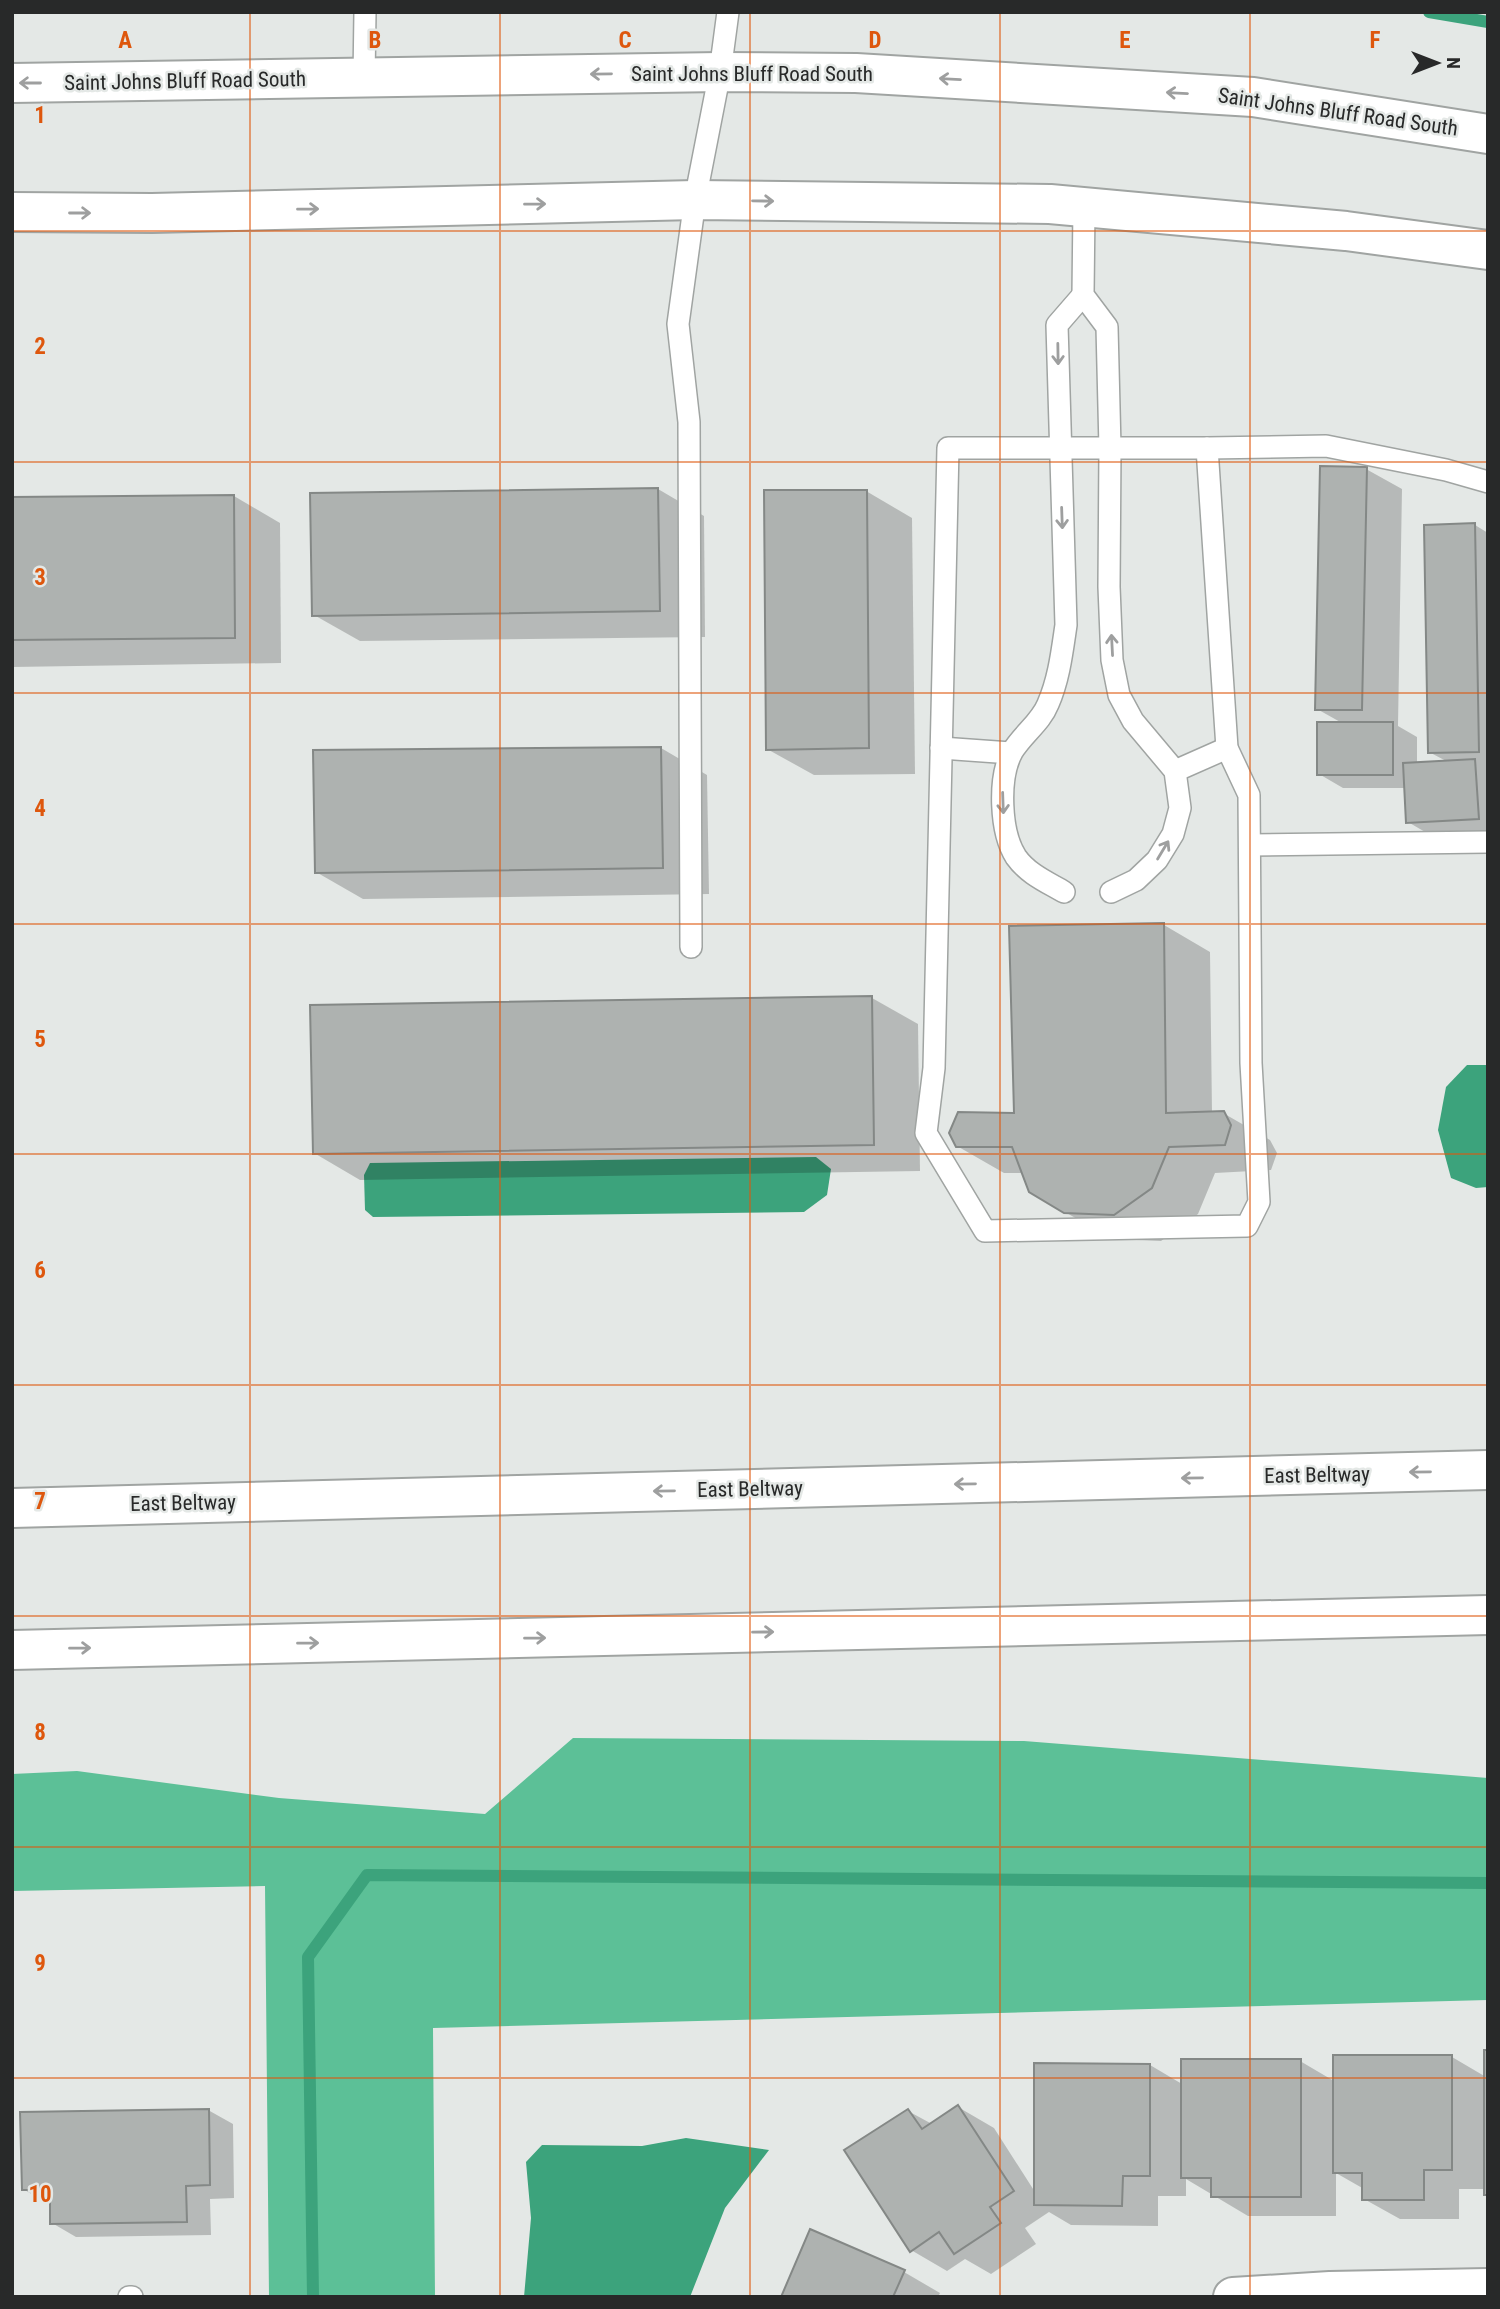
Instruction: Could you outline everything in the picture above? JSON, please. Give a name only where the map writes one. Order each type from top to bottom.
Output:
[{"type":"main road","name":"Saint Johns Bluff Road South","points":[[12,83],[720,72],[856,73],[1253,97],[1488,134]]},
{"type":"main road","points":[[12,212],[166,212],[695,200],[1049,204],[1346,231],[1488,250]]},
{"type":"main road","name":"East Beltway","points":[[12,1508],[1488,1470]]},
{"type":"main road","points":[[12,1650],[1488,1615]]},
{"type":"main road","points":[[1233,2297],[1330,2291],[1488,2288]]},
{"type":"lane","points":[[364,78],[365,12]]},
{"type":"lane","points":[[691,947],[689,422],[678,324],[695,200],[720,72],[728,12]]},
{"type":"lane","points":[[1084,208],[1083,295],[1107,327],[1109,587],[1115,671],[1119,695],[1133,721],[1175,771],[1180,808],[1173,834],[1157,860],[1136,880],[1111,891]]},
{"type":"lane","points":[[1064,891],[1035,876],[1016,856],[1006,832],[1001,797],[1011,753],[1047,707],[1060,666],[1066,625],[1058,325],[1083,295]]},
{"type":"lane","points":[[1207,448],[1227,748],[1249,795],[1251,1063],[1259,1202],[1247,1226],[985,1231],[926,1133],[934,1068],[948,448],[1060,450],[1326,446],[1446,470],[1488,482]]},
{"type":"lane","points":[[942,748],[1011,753]]},
{"type":"lane","points":[[1175,771],[1227,748]]},
{"type":"lane","points":[[1250,845],[1488,842]]},
{"type":"shaded area","points":[[1467,1065],[1488,1065],[1488,1187],[1476,1188],[1451,1178],[1438,1130],[1446,1087]]},
{"type":"shaded area","points":[[816,1157],[831,1169],[827,1195],[804,1212],[373,1217],[365,1210],[364,1175],[370,1163]]},
{"type":"shaded area","points":[[573,1738],[1024,1741],[1488,1778],[1488,2000],[433,2028],[435,2297],[269,2297],[265,1886],[12,1891],[12,1774],[77,1771],[279,1798],[485,1814]]},
{"type":"shaded area","points":[[686,2138],[769,2150],[725,2208],[690,2297],[524,2297],[531,2218],[526,2162],[542,2145],[642,2146]]},
{"type":"building","points":[[1320,466],[1367,467],[1362,710],[1315,710]]},
{"type":"building","points":[[658,488],[660,611],[312,616],[310,493]]},
{"type":"building","points":[[764,490],[867,490],[869,748],[766,750]]},
{"type":"building","points":[[234,495],[235,638],[12,640],[12,497]]},
{"type":"building","points":[[1475,523],[1479,752],[1428,753],[1424,525]]},
{"type":"building","points":[[1317,722],[1393,722],[1393,775],[1317,775]]},
{"type":"building","points":[[661,747],[663,868],[315,873],[313,750]]},
{"type":"building","points":[[1475,759],[1479,819],[1406,823],[1403,763]]},
{"type":"building","points":[[1164,923],[1166,1113],[1224,1111],[1231,1125],[1225,1145],[1169,1147],[1152,1188],[1114,1215],[1064,1213],[1029,1192],[1012,1147],[956,1147],[949,1133],[958,1112],[1014,1113],[1009,926]]},
{"type":"building","points":[[872,996],[874,1145],[313,1154],[310,1005]]},
{"type":"building","points":[[1484,2050],[1488,2050],[1488,2195],[1484,2195]]},
{"type":"building","points":[[1333,2055],[1452,2055],[1452,2170],[1424,2170],[1424,2200],[1362,2200],[1362,2173],[1333,2173]]},
{"type":"building","points":[[1181,2059],[1301,2059],[1301,2197],[1211,2197],[1211,2178],[1181,2178]]},
{"type":"building","points":[[1034,2063],[1150,2064],[1150,2176],[1123,2176],[1122,2206],[1034,2205]]},
{"type":"building","points":[[958,2105],[1014,2191],[990,2207],[1001,2223],[954,2254],[939,2232],[910,2252],[844,2150],[908,2109],[922,2129]]},
{"type":"building","points":[[209,2109],[210,2185],[186,2186],[187,2222],[50,2224],[50,2190],[22,2190],[20,2112]]},
{"type":"building","points":[[810,2229],[905,2270],[893,2297],[781,2297]]},
{"type":"waterway","points":[[1429,12],[1488,22]]},
{"type":"waterway","points":[[313,2297],[308,1957],[367,1875],[1488,1883]]}]
